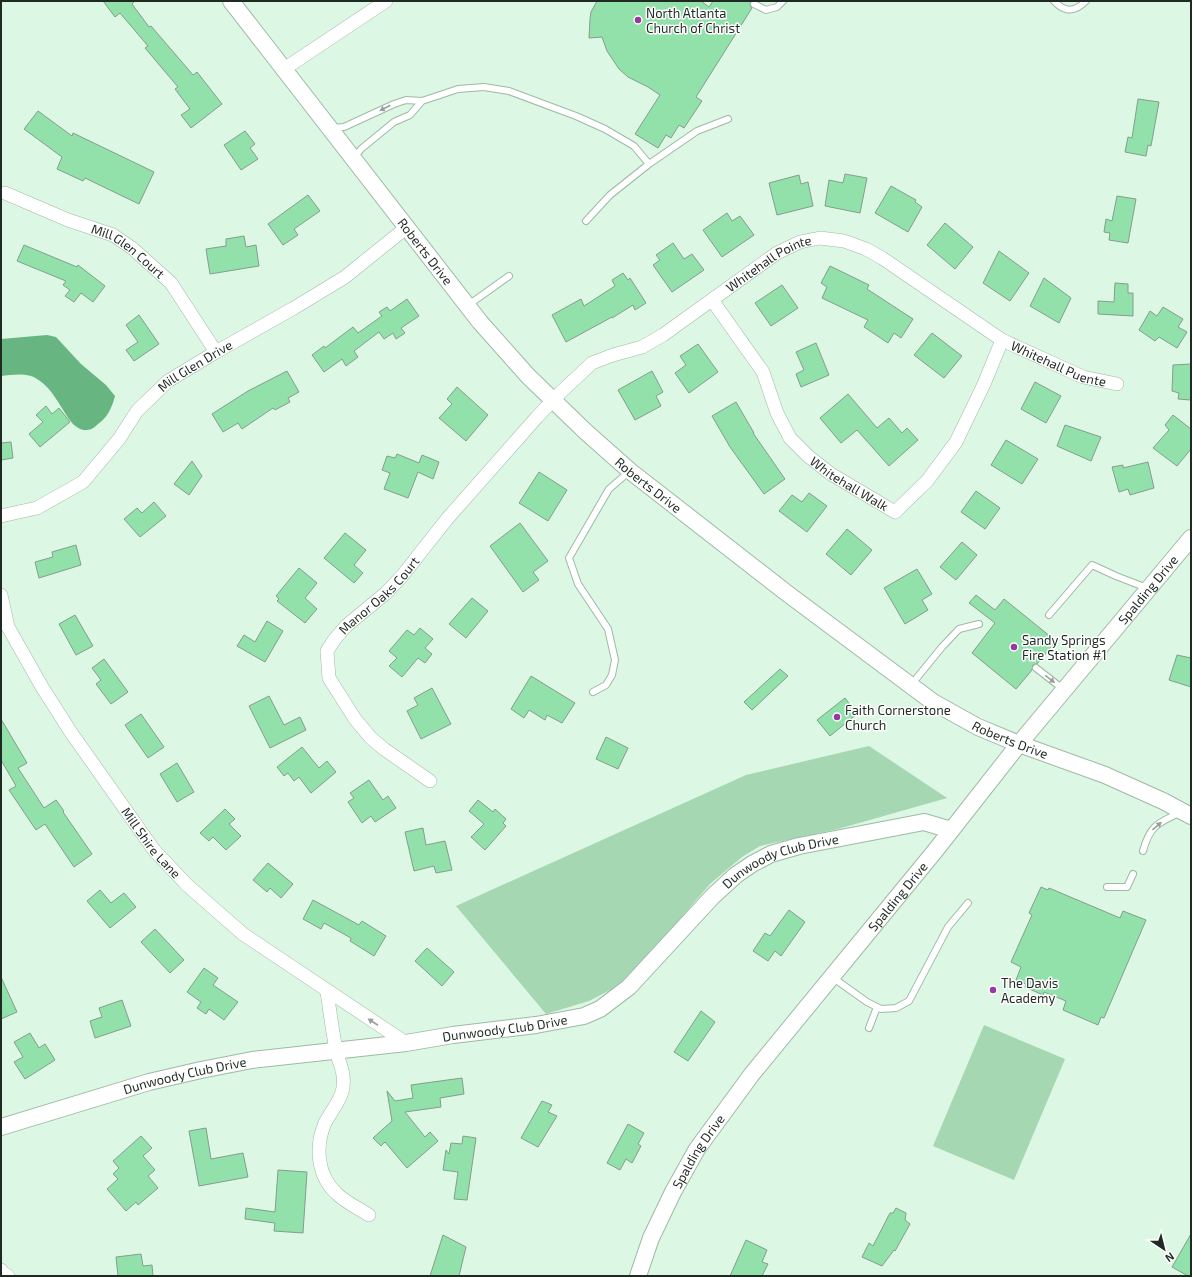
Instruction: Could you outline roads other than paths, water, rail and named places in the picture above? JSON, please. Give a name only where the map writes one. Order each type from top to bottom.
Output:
[{"type":"street","name":"Roberts Drive","points":[[231,1],[354,158],[467,306],[528,376],[549,405],[586,432],[630,471],[788,594],[933,702],[978,727],[1019,744],[1105,775],[1163,801],[1187,814]]},
{"type":"street","points":[[284,69],[386,1]]},
{"type":"street","name":"Mill Glen Court","points":[[5,193],[68,220],[113,235],[132,248],[171,283],[216,352]]},
{"type":"street","name":"Mill Glen Drive","points":[[1,516],[37,508],[83,482],[119,439],[137,411],[168,381],[345,277],[407,227]]},
{"type":"street","name":"Whitehall Pointe","points":[[549,405],[592,363],[614,354],[642,347],[712,300],[777,253],[800,242],[820,238],[844,241],[866,249],[882,258],[1002,340]]},
{"type":"street","name":"Whitehall Walk","points":[[712,300],[763,372],[777,413],[790,438],[808,456],[831,474],[895,512],[927,481],[956,442],[984,384],[1002,340]]},
{"type":"street","name":"Whitehall Puente","points":[[1002,340],[1083,377],[1117,384]]},
{"type":"street","name":"Manor Oaks Court","points":[[430,782],[384,749],[371,738],[355,719],[329,678],[327,651],[346,626],[386,593],[402,576],[447,519],[549,405]]},
{"type":"street","name":"Spalding Drive","points":[[638,1276],[654,1231],[673,1192],[698,1149],[752,1074],[951,830],[1019,744],[1191,538]]},
{"type":"street","name":"Mill Shire Lane","points":[[1,595],[8,627],[42,687],[70,731],[154,850],[187,885],[243,934],[406,1043]]},
{"type":"street","name":"Dunwoody Club Drive","points":[[1,1127],[149,1082],[252,1060],[406,1043],[453,1035],[536,1025],[584,1016],[600,1009],[629,987],[713,896],[736,875],[752,864],[771,854],[799,846],[924,822],[951,830]]},
{"type":"street","points":[[328,992],[336,1051],[342,1067],[343,1089],[339,1101],[328,1117],[322,1130],[318,1147],[319,1161],[325,1178],[335,1192],[369,1215]]},
{"type":"street","points":[[1,1270],[8,1276]]},
{"type":"lane","points":[[754,4],[766,10],[777,7],[782,1]]},
{"type":"lane","points":[[1054,1],[1060,7],[1068,10],[1081,6],[1086,1]]},
{"type":"lane","points":[[330,128],[344,127],[406,100],[422,102],[458,89],[484,87],[509,91],[576,116],[604,129],[634,146],[650,164]]},
{"type":"lane","points":[[354,158],[361,149],[394,122],[410,115],[422,102]]},
{"type":"lane","points":[[586,221],[610,196],[650,164],[697,131],[728,119]]},
{"type":"lane","points":[[467,306],[509,276]]},
{"type":"lane","points":[[593,692],[606,685],[612,675],[615,660],[608,629],[578,584],[569,558],[609,489],[630,471]]},
{"type":"lane","points":[[1049,615],[1092,565],[1149,589]]},
{"type":"lane","points":[[911,686],[959,629],[979,624]]},
{"type":"lane","points":[[1036,668],[1064,690]]},
{"type":"lane","points":[[1143,851],[1146,841],[1153,828],[1162,821],[1187,814]]},
{"type":"lane","points":[[1107,887],[1127,887],[1133,874]]},
{"type":"lane","points":[[832,977],[867,1002],[881,1009],[896,1008],[909,1001],[948,928],[968,903]]},
{"type":"lane","points":[[869,1028],[877,1007]]},
{"type":"place","name":"North Atlanta Church of Christ","points":[[638,20]]},
{"type":"place","name":"Sandy Springs Fire Station #1","points":[[1014,647]]},
{"type":"place","name":"Faith Cornerstone Church","points":[[837,717]]},
{"type":"place","name":"The Davis Academy","points":[[993,990]]}]
